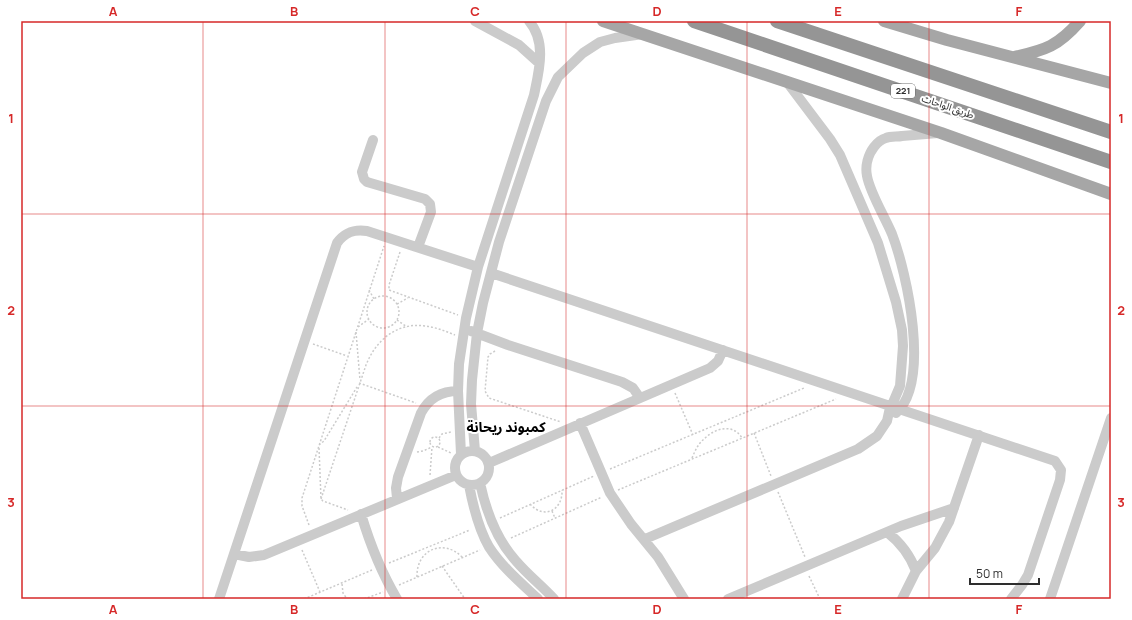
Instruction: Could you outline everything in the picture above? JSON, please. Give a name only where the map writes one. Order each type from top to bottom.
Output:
[{"type":"highway","name":"طريق الواحات","points":[[694,21],[1111,162]]},
{"type":"highway","points":[[777,21],[1111,132]]},
{"type":"main road","points":[[603,21],[941,133],[1111,194]]},
{"type":"main road","points":[[884,21],[1012,58],[1111,83]]},
{"type":"main road","points":[[1012,58],[1051,47],[1069,33],[1080,21]]},
{"type":"street","points":[[475,21],[519,45],[540,63]]},
{"type":"street","points":[[459,455],[470,450],[475,450],[484,455],[489,463],[489,468],[487,476],[480,483],[469,485],[461,482],[456,475],[454,466],[459,455],[458,390],[464,328],[478,267],[534,95],[540,63],[539,39],[534,26],[529,21]]},
{"type":"street","points":[[475,450],[472,427],[472,388],[477,333],[483,303],[499,242],[546,101],[558,77],[583,53],[600,42],[643,34]]},
{"type":"street","points":[[787,82],[830,139],[840,155],[878,243],[896,302],[902,330],[903,346],[900,386],[896,408]]},
{"type":"street","points":[[645,539],[858,449],[877,436],[911,388],[914,362],[913,329],[909,297],[902,266],[892,235],[868,180],[866,165],[869,155],[874,147],[887,138],[941,133]]},
{"type":"street","points":[[373,140],[362,172],[364,179],[367,182],[425,199],[430,204],[430,212],[418,247]]},
{"type":"street","points":[[509,173],[520,176]]},
{"type":"street","points":[[219,599],[336,243],[342,236],[358,230],[403,242],[478,267]]},
{"type":"street","points":[[487,238],[499,242]]},
{"type":"street","points":[[491,273],[1055,461],[1061,470],[1060,480],[1032,565],[1022,585],[1011,599]]},
{"type":"street","points":[[464,328],[508,345],[622,382],[633,388],[640,398]]},
{"type":"street","points":[[902,330],[913,329]]},
{"type":"street","points":[[489,463],[640,398],[714,364],[722,356],[724,350]]},
{"type":"street","points":[[397,498],[397,483],[421,413],[425,406],[436,396],[458,390]]},
{"type":"street","points":[[1050,599],[1111,418]]},
{"type":"street","points":[[577,425],[610,493],[631,524],[645,539],[662,563],[684,599]]},
{"type":"street","points":[[902,599],[916,571],[935,548],[942,535],[954,508],[978,435]]},
{"type":"street","points":[[234,554],[241,556],[264,555],[397,498],[456,475]]},
{"type":"street","points":[[480,483],[491,522],[502,542],[515,561],[554,599]]},
{"type":"street","points":[[469,485],[480,526],[489,546],[505,566],[538,599]]},
{"type":"street","points":[[728,599],[745,595],[807,566],[887,532],[927,516],[954,508]]},
{"type":"street","points":[[361,514],[368,538],[380,567],[397,599]]},
{"type":"street","points":[[887,532],[902,545],[913,562],[916,571]]},
{"type":"path","points":[[313,534],[301,501],[386,237]]},
{"type":"path","points":[[403,242],[388,287],[390,292],[408,298],[464,328]]},
{"type":"path","points":[[369,289],[374,299]]},
{"type":"path","points":[[379,297],[389,297],[397,304],[399,309],[398,320],[391,326],[383,328],[375,326],[369,319],[369,306],[374,299],[379,297]]},
{"type":"path","points":[[397,304],[408,298]]},
{"type":"path","points":[[356,329],[369,319]]},
{"type":"path","points":[[398,320],[407,327]]},
{"type":"path","points":[[321,499],[359,383],[370,355],[378,343],[390,334],[407,327],[418,325],[430,327],[464,328]]},
{"type":"path","points":[[318,446],[324,441],[359,383],[356,329]]},
{"type":"path","points":[[304,340],[347,356]]},
{"type":"path","points":[[508,345],[492,352],[488,357],[485,391],[487,396],[491,399],[577,425]]},
{"type":"path","points":[[491,522],[601,473],[818,382]]},
{"type":"path","points":[[359,383],[425,406]]},
{"type":"path","points":[[671,384],[693,435]]},
{"type":"path","points":[[502,542],[610,493],[851,393]]},
{"type":"path","points":[[716,426],[718,430]]},
{"type":"path","points":[[692,459],[704,438],[718,430],[726,428],[734,430],[742,438]]},
{"type":"path","points":[[429,486],[432,447],[430,442],[431,439],[435,437],[438,438],[448,432],[459,432]]},
{"type":"path","points":[[754,433],[820,599]]},
{"type":"path","points":[[438,438],[440,441],[438,446]]},
{"type":"path","points":[[318,446],[320,456],[321,499]]},
{"type":"path","points":[[408,451],[418,452],[438,446],[459,455]]},
{"type":"path","points":[[530,504],[533,508],[540,511],[552,511],[561,502],[562,490]]},
{"type":"path","points":[[321,499],[361,514]]},
{"type":"path","points":[[552,511],[555,518]]},
{"type":"path","points":[[304,599],[480,526]]},
{"type":"path","points":[[298,541],[320,592]]},
{"type":"path","points":[[364,599],[489,546]]},
{"type":"path","points":[[428,547],[429,551]]},
{"type":"path","points":[[417,577],[419,562],[423,555],[429,551],[439,548],[449,549],[462,557]]},
{"type":"path","points":[[442,566],[465,599]]},
{"type":"path","points":[[342,584],[343,593],[347,599]]},
{"type":"district","name":"كمبوند ريحانة","points":[[506,427]]}]
